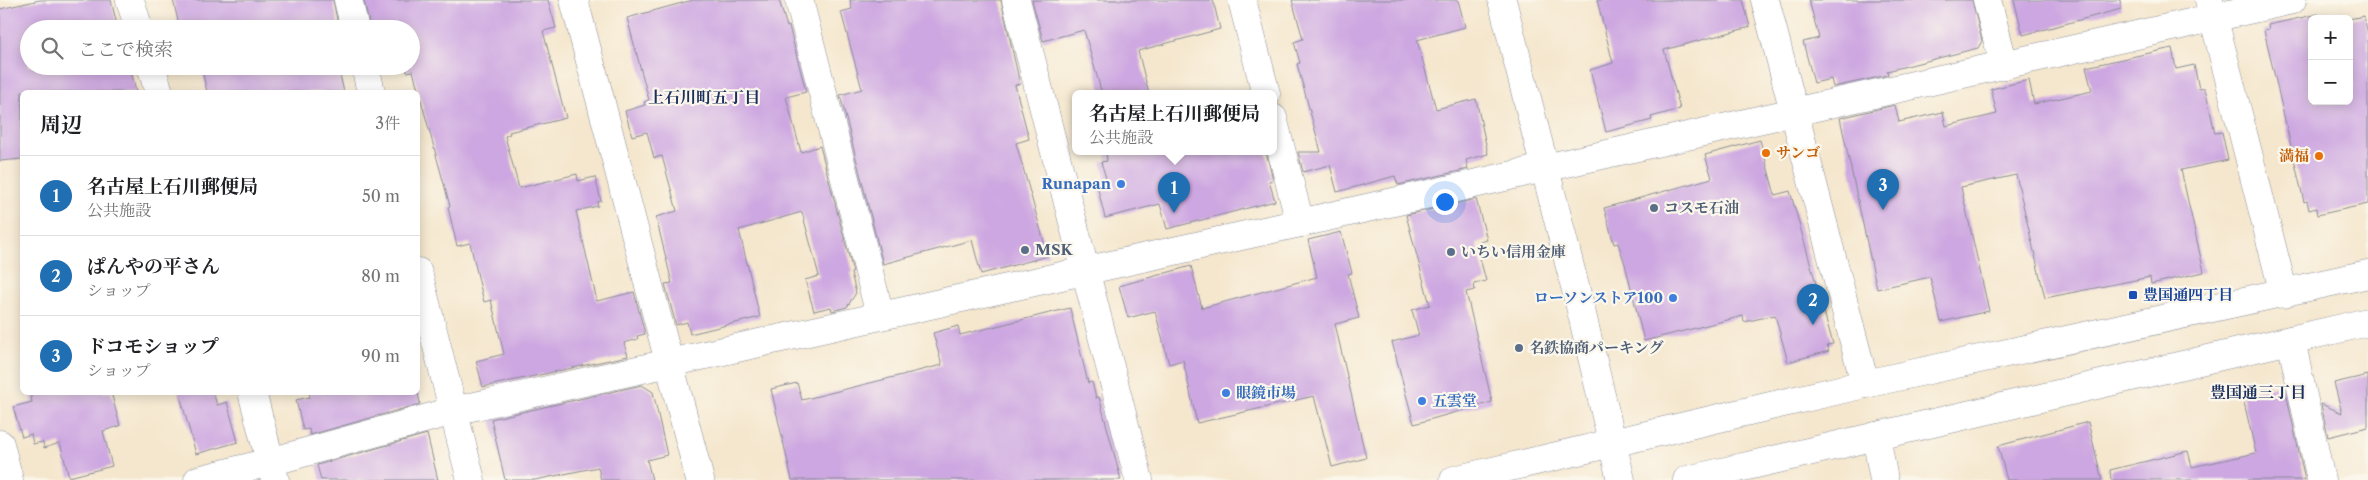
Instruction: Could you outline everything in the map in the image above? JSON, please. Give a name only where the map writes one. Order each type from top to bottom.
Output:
[{"type":"street","points":[[130,0],[136,20]]},
{"type":"street","points":[[348,0],[353,20]]},
{"type":"street","points":[[574,0],[700,480]]},
{"type":"street","points":[[799,0],[880,315]]},
{"type":"street","points":[[1016,0],[1139,480]]},
{"type":"street","points":[[1242,0],[1265,90]]},
{"type":"street","points":[[1502,0],[1546,168],[1614,444],[1621,480]]},
{"type":"street","points":[[1765,0],[1865,384]]},
{"type":"street","points":[[1987,0],[2004,65]]},
{"type":"street","points":[[198,480],[272,471],[453,411],[880,315],[1300,224],[2004,65],[2211,9],[2292,0]]},
{"type":"street","points":[[2211,9],[2284,294]]},
{"type":"street","points":[[154,75],[158,90]]},
{"type":"street","points":[[367,75],[371,90]]},
{"type":"street","points":[[1277,134],[1300,224]]},
{"type":"street","points":[[1454,480],[1865,384],[2284,294],[2368,274]]},
{"type":"street","points":[[420,280],[471,480]]},
{"type":"street","points":[[1687,480],[2368,322]]},
{"type":"street","points":[[2291,340],[2321,480]]},
{"type":"street","points":[[253,395],[272,471]]},
{"type":"street","points":[[1876,436],[1884,480]]},
{"type":"street","points":[[0,444],[9,480]]},
{"type":"building","points":[[40,0],[111,0],[116,20],[20,20],[20,75],[132,75],[136,90],[20,90],[20,159],[0,161],[0,9]]},
{"type":"building","points":[[173,0],[333,0],[337,20],[178,20]]},
{"type":"building","points":[[364,0],[548,0],[556,28],[543,31],[566,118],[509,132],[510,134],[505,136],[519,188],[577,174],[578,181],[595,177],[601,201],[597,202],[598,206],[576,211],[597,301],[634,292],[645,334],[637,336],[638,339],[624,343],[628,356],[483,387],[476,361],[504,354],[491,300],[484,302],[470,243],[457,246],[448,207],[450,206],[420,97],[420,90],[418,90],[414,75],[420,75],[420,20],[368,20]]},
{"type":"building","points":[[693,0],[779,0],[787,27],[789,26],[806,92],[786,97],[801,152],[820,146],[853,272],[851,273],[856,293],[847,307],[832,311],[831,307],[814,311],[805,280],[819,276],[802,212],[739,230],[760,317],[690,334],[687,322],[676,325],[665,284],[672,283],[656,217],[677,211],[662,156],[654,158],[647,132],[632,136],[625,111],[645,105],[644,102],[649,100],[627,18]]},
{"type":"building","points":[[850,0],[1001,0],[1020,84],[1015,85],[1029,139],[1016,143],[1048,256],[981,274],[972,240],[883,264],[840,95],[862,89],[841,12],[852,9]]},
{"type":"building","points":[[1032,0],[1213,0],[1220,29],[1138,51],[1148,90],[1101,90],[1084,30],[1043,41]]},
{"type":"building","points":[[1292,0],[1458,0],[1465,27],[1417,40],[1436,109],[1476,99],[1488,154],[1466,160],[1468,169],[1398,185],[1395,176],[1337,192],[1330,165],[1303,172],[1298,152],[1321,152],[1297,64],[1300,63],[1294,42],[1303,39]]},
{"type":"building","points":[[1597,0],[1743,0],[1750,27],[1664,50],[1680,109],[1651,117],[1652,120],[1606,132],[1590,70],[1613,63]]},
{"type":"building","points":[[1809,0],[1972,0],[1982,41],[1978,48],[1887,71],[1888,75],[1833,87],[1831,79],[1814,83],[1803,42],[1819,38]]},
{"type":"building","points":[[2014,0],[2120,0],[2121,9],[2023,35]]},
{"type":"building","points":[[2308,16],[2308,105],[2353,105],[2353,18],[2364,16],[2368,34],[2368,204],[2317,215],[2316,208],[2309,210],[2307,201],[2304,202],[2264,30],[2269,29],[2268,25]]},
{"type":"building","points":[[2172,48],[2176,69],[2194,65],[2199,89],[2205,88],[2215,133],[2222,132],[2228,160],[2181,170],[2204,272],[2151,284],[2150,277],[2045,298],[2016,175],[1961,187],[1989,311],[1941,322],[1930,277],[1877,289],[1840,118],[1895,105],[1899,122],[1943,112],[1946,126],[1997,114],[1991,89],[2029,80],[2034,104],[2092,91],[2086,67]]},
{"type":"building","points":[[203,75],[340,75],[344,90],[207,90]]},
{"type":"building","points":[[1760,140],[1775,195],[1790,191],[1833,344],[1827,345],[1829,351],[1788,362],[1775,315],[1744,322],[1743,316],[1644,341],[1625,264],[1618,243],[1614,244],[1604,208],[1712,178],[1705,155]]},
{"type":"building","points":[[1106,155],[1267,155],[1273,180],[1269,181],[1275,201],[1167,229],[1160,204],[1105,218],[1096,181],[1106,178],[1101,162],[1107,161]]},
{"type":"building","points":[[1476,199],[1487,240],[1476,243],[1486,281],[1474,284],[1475,290],[1466,292],[1492,402],[1414,424],[1392,342],[1419,335],[1412,310],[1430,305],[1406,215]]},
{"type":"building","points":[[1341,232],[1352,273],[1348,274],[1359,318],[1335,324],[1366,458],[1332,467],[1314,396],[1197,423],[1183,360],[1169,364],[1155,311],[1128,318],[1119,286],[1191,266],[1202,308],[1317,277],[1308,240]]},
{"type":"building","points":[[1070,308],[1088,383],[1092,382],[1096,398],[1099,397],[1121,480],[792,480],[771,389],[797,383],[802,400],[942,365],[933,333],[958,326],[960,335]]},
{"type":"building","points":[[2368,375],[2368,427],[2328,437],[2321,404],[2342,413],[2334,383]]},
{"type":"building","points":[[642,385],[653,392],[667,455],[647,460],[652,480],[601,480],[598,467],[535,480],[505,480],[491,419]]},
{"type":"building","points":[[2279,385],[2285,388],[2305,480],[2111,480],[2110,470],[2188,451],[2192,467],[2256,453],[2242,394]]},
{"type":"building","points":[[31,395],[112,395],[120,426],[103,431],[112,466],[69,477],[60,443],[44,448],[43,442],[33,444],[31,434],[22,437],[13,407],[32,402]]},
{"type":"building","points":[[180,395],[214,395],[217,405],[227,402],[238,442],[196,454]]},
{"type":"building","points":[[310,395],[418,395],[420,404],[310,435],[309,429],[303,430],[296,400],[310,397]]},
{"type":"building","points":[[2088,422],[2102,480],[2007,480],[1998,446]]},
{"type":"building","points":[[427,434],[438,480],[321,480],[317,465]]},
{"type":"place","name":"サンゴ","points":[[1766,153]]},
{"type":"place","name":"満福","points":[[2319,156]]},
{"type":"place","name":"Runapan","points":[[1121,184]]},
{"type":"place","name":"コスモ石油","points":[[1654,208]]},
{"type":"place","name":"ドコモショップ","points":[[1883,210]]},
{"type":"place","name":"名古屋上石川郵便局","points":[[1174,213]]},
{"type":"place","name":"MSK","points":[[1025,250]]},
{"type":"place","name":"いちい信用金庫","points":[[1451,252]]},
{"type":"place","name":"豊国通四丁目","points":[[2133,295]]},
{"type":"place","name":"ローソンストア100","points":[[1673,298]]},
{"type":"place","name":"ぱんやの平さん","points":[[1813,325]]},
{"type":"place","name":"名鉄協商パーキング","points":[[1519,348]]},
{"type":"place","name":"眼鏡市場","points":[[1226,393]]},
{"type":"place","name":"五雲堂","points":[[1422,401]]},
{"type":"district","name":"上石川町五丁目","points":[[704,97]]},
{"type":"district","name":"豊国通三丁目","points":[[2258,392]]}]
